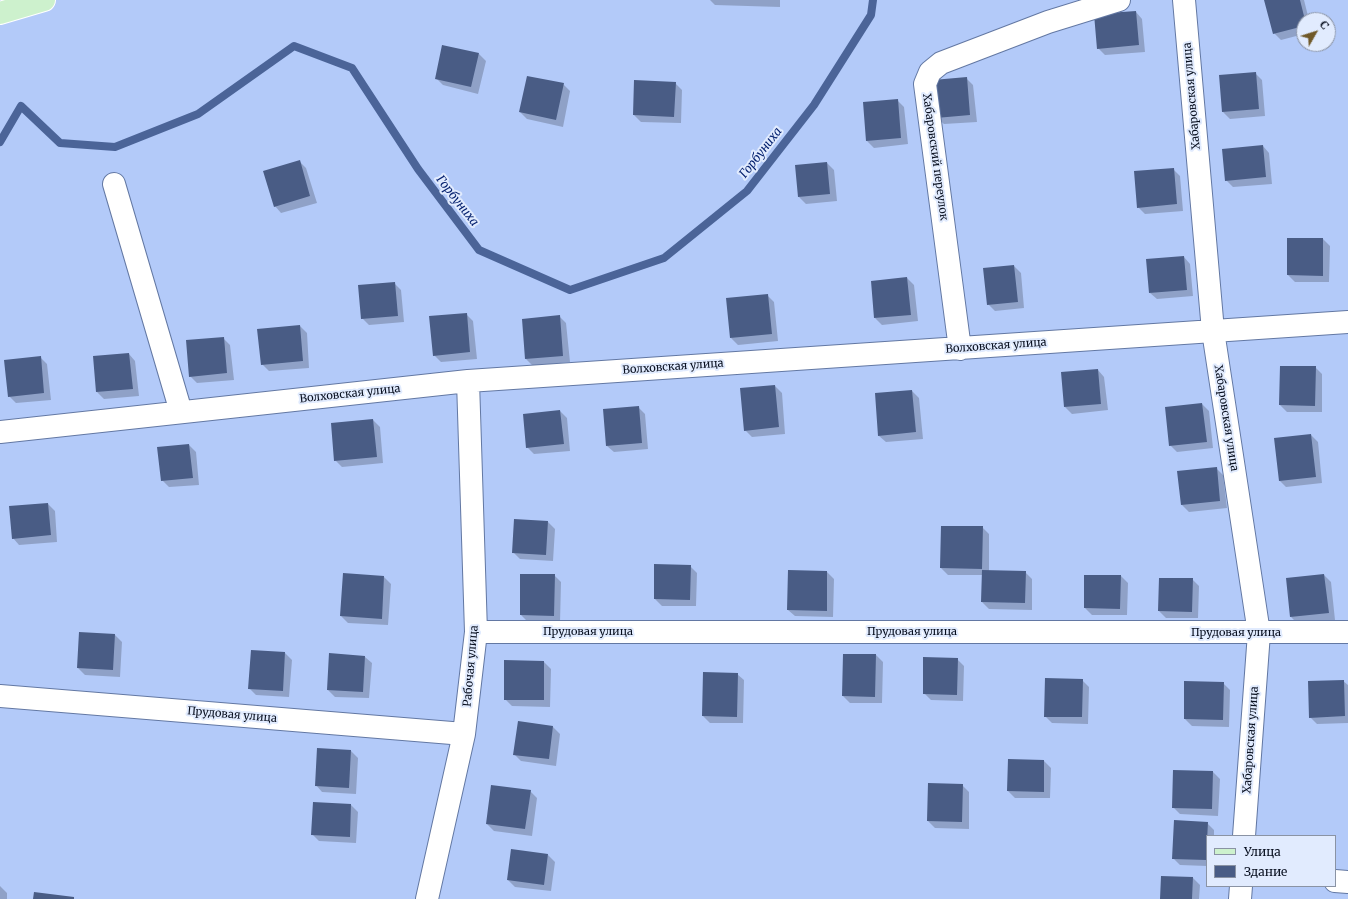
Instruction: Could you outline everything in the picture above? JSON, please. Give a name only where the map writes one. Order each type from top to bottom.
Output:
[{"type":"main road","points":[[0,13],[44,0]]},
{"type":"street","name":"Хабаровский переулок","points":[[960,349],[925,84],[930,72],[941,63],[1048,22],[1118,0]]},
{"type":"street","name":"Хабаровская улица","points":[[1184,0],[1213,331],[1259,633],[1244,835]]},
{"type":"street","points":[[114,184],[181,412]]},
{"type":"street","name":"Волховская улица","points":[[0,432],[468,381],[1348,322]]},
{"type":"street","name":"Рабочая улица","points":[[427,899],[464,734],[476,632],[468,381]]},
{"type":"street","name":"Прудовая улица","points":[[476,632],[1348,632]]},
{"type":"street","name":"Прудовая улица","points":[[0,696],[464,734]]},
{"type":"street","points":[[1336,881],[1348,882]]},
{"type":"street","points":[[1240,899],[1241,887]]},
{"type":"building","points":[[1264,0],[1300,0],[1303,12],[1296,12],[1296,28],[1273,34]]},
{"type":"building","points":[[1136,11],[1139,45],[1097,49],[1094,14]]},
{"type":"building","points":[[442,45],[479,53],[471,87],[435,79]]},
{"type":"building","points":[[1256,72],[1259,109],[1222,112],[1219,75]]},
{"type":"building","points":[[527,76],[564,83],[556,120],[519,112]]},
{"type":"building","points":[[967,77],[970,115],[936,118],[933,80]]},
{"type":"building","points":[[634,80],[676,82],[674,117],[633,115]]},
{"type":"building","points":[[898,99],[901,138],[866,141],[863,102]]},
{"type":"building","points":[[1263,145],[1266,177],[1225,181],[1222,149]]},
{"type":"building","points":[[300,160],[310,196],[274,207],[263,171]]},
{"type":"building","points":[[827,162],[830,194],[798,197],[795,165]]},
{"type":"building","points":[[1174,168],[1177,204],[1137,208],[1134,171]]},
{"type":"building","points":[[1287,238],[1323,238],[1323,276],[1287,275]]},
{"type":"building","points":[[1184,256],[1187,290],[1149,293],[1146,259]]},
{"type":"building","points":[[1014,265],[1018,302],[987,305],[983,268]]},
{"type":"building","points":[[907,277],[911,315],[874,318],[871,281]]},
{"type":"building","points":[[395,282],[398,316],[361,319],[358,285]]},
{"type":"building","points":[[768,294],[772,334],[730,338],[726,298]]},
{"type":"building","points":[[467,313],[470,352],[433,356],[429,316]]},
{"type":"building","points":[[560,315],[563,356],[525,359],[522,319]]},
{"type":"building","points":[[300,325],[303,361],[261,365],[257,329]]},
{"type":"building","points":[[224,337],[227,373],[189,377],[186,340]]},
{"type":"building","points":[[129,353],[133,389],[96,392],[93,356]]},
{"type":"building","points":[[41,356],[44,393],[8,397],[4,360]]},
{"type":"building","points":[[1280,366],[1316,366],[1315,406],[1279,405]]},
{"type":"building","points":[[1098,369],[1101,404],[1064,407],[1061,372]]},
{"type":"building","points":[[775,385],[779,427],[744,431],[740,388]]},
{"type":"building","points":[[912,390],[916,432],[878,436],[875,393]]},
{"type":"building","points":[[1202,403],[1207,442],[1169,446],[1165,407]]},
{"type":"building","points":[[639,406],[642,443],[606,446],[603,409]]},
{"type":"building","points":[[560,410],[564,444],[526,448],[523,414]]},
{"type":"building","points":[[373,419],[377,457],[334,461],[331,423]]},
{"type":"building","points":[[1311,434],[1316,477],[1279,481],[1274,438]]},
{"type":"building","points":[[189,444],[193,478],[161,481],[157,447]]},
{"type":"building","points":[[1217,467],[1220,501],[1181,505],[1177,471]]},
{"type":"building","points":[[48,503],[51,535],[12,539],[9,506]]},
{"type":"building","points":[[514,519],[548,521],[546,555],[512,553]]},
{"type":"building","points":[[941,526],[983,526],[982,569],[940,568]]},
{"type":"building","points":[[654,564],[691,565],[690,600],[654,599]]},
{"type":"building","points":[[788,570],[827,571],[827,611],[787,610]]},
{"type":"building","points":[[982,570],[1026,571],[1025,603],[981,602]]},
{"type":"building","points":[[343,573],[384,576],[382,619],[340,616]]},
{"type":"building","points":[[520,574],[555,574],[554,616],[520,615]]},
{"type":"building","points":[[1324,574],[1329,613],[1290,617],[1286,578]]},
{"type":"building","points":[[1084,575],[1121,575],[1120,609],[1084,608]]},
{"type":"building","points":[[1159,578],[1193,578],[1192,612],[1158,611]]},
{"type":"building","points":[[79,632],[115,634],[113,670],[77,668]]},
{"type":"building","points":[[251,650],[285,652],[283,691],[248,689]]},
{"type":"building","points":[[329,653],[365,656],[363,692],[327,690]]},
{"type":"building","points":[[843,654],[876,654],[875,697],[842,696]]},
{"type":"building","points":[[923,657],[958,658],[957,695],[923,694]]},
{"type":"building","points":[[504,660],[544,661],[544,700],[504,700]]},
{"type":"building","points":[[703,672],[738,673],[737,717],[702,716]]},
{"type":"building","points":[[1045,678],[1083,679],[1082,717],[1044,717]]},
{"type":"building","points":[[1344,680],[1345,716],[1309,718],[1308,681]]},
{"type":"building","points":[[1184,681],[1224,682],[1223,720],[1184,719]]},
{"type":"building","points":[[518,721],[553,726],[549,759],[513,755]]},
{"type":"building","points":[[317,748],[351,750],[349,788],[315,786]]},
{"type":"building","points":[[1008,759],[1044,760],[1044,792],[1007,791]]},
{"type":"building","points":[[1173,770],[1213,771],[1212,809],[1172,808]]},
{"type":"building","points":[[928,783],[963,784],[962,822],[927,821]]},
{"type":"building","points":[[491,785],[531,790],[525,829],[486,824]]},
{"type":"building","points":[[313,802],[351,804],[350,837],[311,835]]},
{"type":"building","points":[[1174,820],[1208,822],[1207,835],[1206,835],[1206,860],[1172,859]]},
{"type":"building","points":[[511,849],[548,854],[544,885],[507,880]]},
{"type":"building","points":[[1161,876],[1193,877],[1192,899],[1160,899]]},
{"type":"building","points":[[34,892],[74,897],[74,899],[33,899]]},
{"type":"waterway","name":"Горбуниха","points":[[0,142],[21,106],[60,143],[115,147],[198,114],[294,46],[352,68],[418,169],[479,250],[570,290],[664,258],[747,191],[814,105],[871,15],[873,0]]}]
